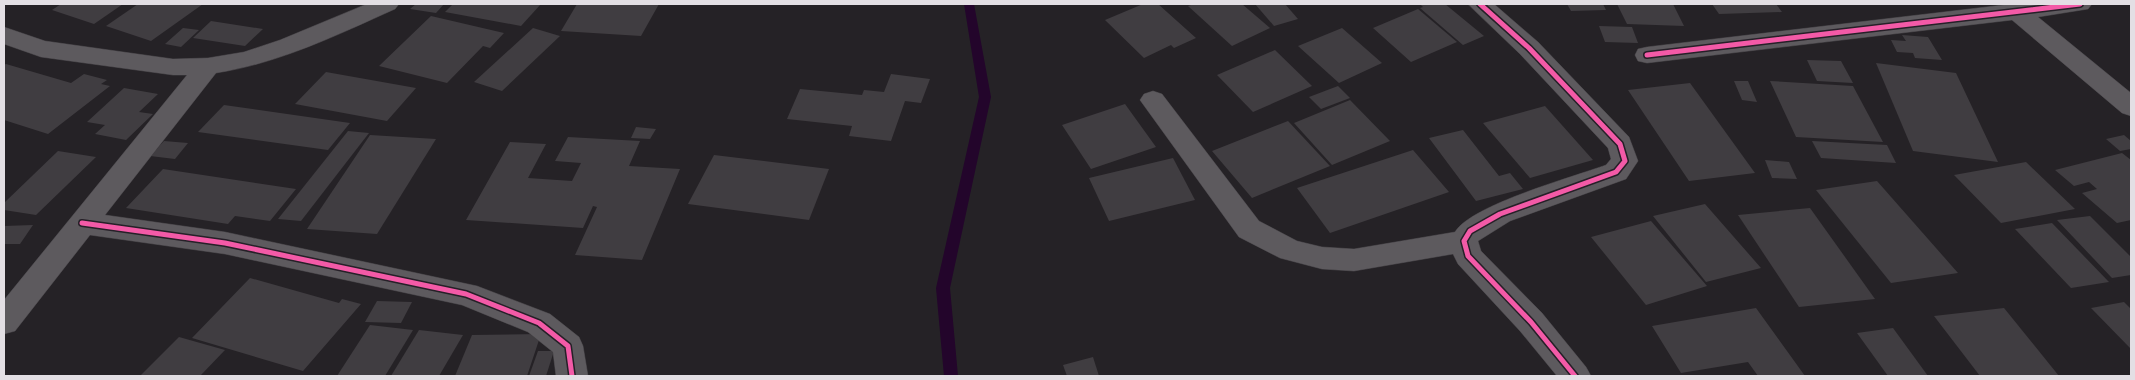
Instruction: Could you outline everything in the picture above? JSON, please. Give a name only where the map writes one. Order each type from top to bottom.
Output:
[{"type":"street","points":[[4,34],[41,49],[173,67],[208,66],[247,60],[289,46],[387,4]]},
{"type":"street","points":[[1480,4],[1529,48],[1620,144],[1625,161],[1616,172],[1500,214],[1470,231],[1464,241],[1468,256],[1531,322],[1575,376]]},
{"type":"street","points":[[1647,55],[2080,4]]},
{"type":"street","points":[[2016,11],[2131,107]]},
{"type":"street","points":[[4,322],[208,66]]},
{"type":"street","points":[[1153,100],[1249,229],[1290,250],[1322,258],[1354,260],[1464,241]]},
{"type":"street","points":[[82,224],[224,243],[466,294],[539,323],[568,346],[572,376]]},
{"type":"building","points":[[61,4],[123,4],[94,24],[52,10]]},
{"type":"building","points":[[138,4],[203,4],[151,41],[106,26]]},
{"type":"building","points":[[416,4],[444,4],[436,13],[410,9]]},
{"type":"building","points":[[453,4],[541,4],[521,26],[445,12]]},
{"type":"building","points":[[577,4],[659,4],[641,36],[561,31]]},
{"type":"building","points":[[1143,4],[1158,4],[1196,38],[1174,48],[1171,45],[1144,58],[1105,20]]},
{"type":"building","points":[[1194,4],[1242,4],[1270,28],[1232,46],[1188,6]]},
{"type":"building","points":[[1255,4],[1285,4],[1298,19],[1274,26]]},
{"type":"building","points":[[1420,4],[1445,4],[1484,36],[1463,45],[1420,8],[1423,7]]},
{"type":"building","points":[[1567,4],[1603,4],[1606,10],[1571,11]]},
{"type":"building","points":[[1617,4],[1673,4],[1684,26],[1627,24]]},
{"type":"building","points":[[1712,4],[1776,4],[1782,12],[1719,14]]},
{"type":"building","points":[[1418,9],[1457,42],[1411,62],[1373,28]]},
{"type":"building","points":[[431,16],[504,33],[490,48],[483,46],[447,83],[379,66]]},
{"type":"building","points":[[211,21],[263,29],[245,46],[193,38]]},
{"type":"building","points":[[1599,26],[1632,27],[1638,43],[1605,42]]},
{"type":"building","points":[[183,28],[199,30],[181,47],[165,44]]},
{"type":"building","points":[[533,28],[560,36],[502,91],[474,82]]},
{"type":"building","points":[[1342,28],[1382,63],[1339,83],[1298,46]]},
{"type":"building","points":[[1902,35],[1928,37],[1942,60],[1915,58],[1913,53],[1897,52],[1891,40],[1906,41]]},
{"type":"building","points":[[1275,50],[1312,86],[1253,112],[1217,75]]},
{"type":"building","points":[[1807,60],[1841,61],[1853,83],[1817,81]]},
{"type":"building","points":[[1876,63],[1956,73],[1998,162],[1913,151]]},
{"type":"building","points":[[4,65],[71,83],[84,74],[107,80],[101,84],[110,86],[48,134],[4,120]]},
{"type":"building","points":[[326,72],[416,88],[387,121],[295,104]]},
{"type":"building","points":[[891,74],[930,79],[921,103],[905,101],[891,141],[849,136],[852,126],[787,119],[800,89],[862,95],[864,90],[884,92]]},
{"type":"building","points":[[1734,81],[1748,81],[1757,102],[1742,100]]},
{"type":"building","points":[[1770,81],[1853,86],[1883,142],[1796,137]]},
{"type":"building","points":[[1690,83],[1755,173],[1689,181],[1628,90]]},
{"type":"building","points":[[1338,86],[1350,98],[1321,109],[1309,97]]},
{"type":"building","points":[[124,88],[158,94],[139,112],[153,114],[126,140],[95,134],[105,125],[87,122]]},
{"type":"building","points":[[1350,100],[1390,141],[1332,165],[1294,123]]},
{"type":"building","points":[[1125,104],[1156,147],[1091,169],[1062,125]]},
{"type":"building","points":[[224,105],[350,123],[328,150],[198,132]]},
{"type":"building","points":[[1545,106],[1593,160],[1530,178],[1483,123]]},
{"type":"building","points":[[1288,121],[1330,166],[1252,198],[1212,151]]},
{"type":"building","points":[[636,127],[656,129],[650,139],[631,138]]},
{"type":"building","points":[[1463,130],[1499,176],[1510,173],[1523,189],[1476,201],[1429,138]]},
{"type":"building","points":[[348,131],[369,133],[301,221],[278,219]]},
{"type":"building","points":[[370,135],[436,139],[377,234],[307,229]]},
{"type":"building","points":[[2124,135],[2131,141],[2131,149],[2120,151],[2106,139]]},
{"type":"building","points":[[568,137],[640,141],[629,166],[680,169],[642,260],[575,255],[597,207],[593,206],[583,228],[466,220],[510,142],[546,144],[528,178],[572,181],[581,163],[555,161]]},
{"type":"building","points":[[164,141],[188,143],[175,159],[150,156]]},
{"type":"building","points":[[1812,141],[1887,145],[1896,163],[1821,158]]},
{"type":"building","points":[[1413,150],[1449,192],[1330,233],[1297,188]]},
{"type":"building","points":[[58,151],[96,157],[36,215],[4,210],[4,203]]},
{"type":"building","points":[[2122,153],[2131,160],[2131,220],[2117,223],[2082,193],[2097,189],[2089,182],[2074,186],[2055,170]]},
{"type":"building","points":[[714,155],[829,169],[809,220],[688,204]]},
{"type":"building","points":[[1173,158],[1195,200],[1109,221],[1089,178]]},
{"type":"building","points":[[1765,160],[1789,162],[1797,179],[1772,178]]},
{"type":"building","points":[[2026,162],[2075,209],[2001,223],[1954,175]]},
{"type":"building","points":[[163,169],[296,189],[270,221],[235,216],[228,224],[126,208]]},
{"type":"building","points":[[1877,181],[1958,273],[1891,283],[1816,190]]},
{"type":"building","points":[[1705,204],[1761,268],[1706,282],[1653,216]]},
{"type":"building","points":[[1810,208],[1875,299],[1799,307],[1738,215]]},
{"type":"building","points":[[2090,216],[2131,257],[2131,275],[2112,278],[2057,220]]},
{"type":"building","points":[[1651,221],[1707,286],[1646,305],[1591,237]]},
{"type":"building","points":[[2052,223],[2109,282],[2071,288],[2015,229]]},
{"type":"building","points":[[33,225],[20,244],[4,244],[4,226]]},
{"type":"building","points":[[250,278],[339,303],[342,299],[361,304],[303,371],[192,338]]},
{"type":"building","points":[[377,301],[412,302],[401,323],[365,322]]},
{"type":"building","points":[[2124,302],[2131,309],[2131,349],[2091,308]]},
{"type":"building","points":[[1756,308],[1805,376],[1758,376],[1748,362],[1681,373],[1652,326]]},
{"type":"building","points":[[2004,308],[2059,376],[1980,376],[1934,316]]},
{"type":"building","points":[[370,325],[413,330],[385,376],[337,376]]},
{"type":"building","points":[[1893,328],[1928,376],[1888,376],[1857,333]]},
{"type":"building","points":[[419,330],[463,335],[439,376],[391,376]]},
{"type":"building","points":[[541,334],[527,376],[455,376],[472,335]]},
{"type":"building","points":[[179,337],[225,350],[200,376],[140,376]]},
{"type":"building","points":[[538,351],[554,351],[546,376],[529,376]]},
{"type":"building","points":[[1093,357],[1099,376],[1067,376],[1063,365]]},
{"type":"waterway","points":[[951,376],[943,288],[985,97],[969,4]]},
{"type":"cycle path","points":[[1480,4],[1529,48],[1620,144],[1625,161],[1616,172],[1500,214],[1470,231],[1464,241],[1468,256],[1531,322],[1575,376]]},
{"type":"cycle path","points":[[1647,55],[2080,4]]},
{"type":"cycle path","points":[[82,223],[225,243],[466,294],[539,323],[568,346],[572,376]]}]
